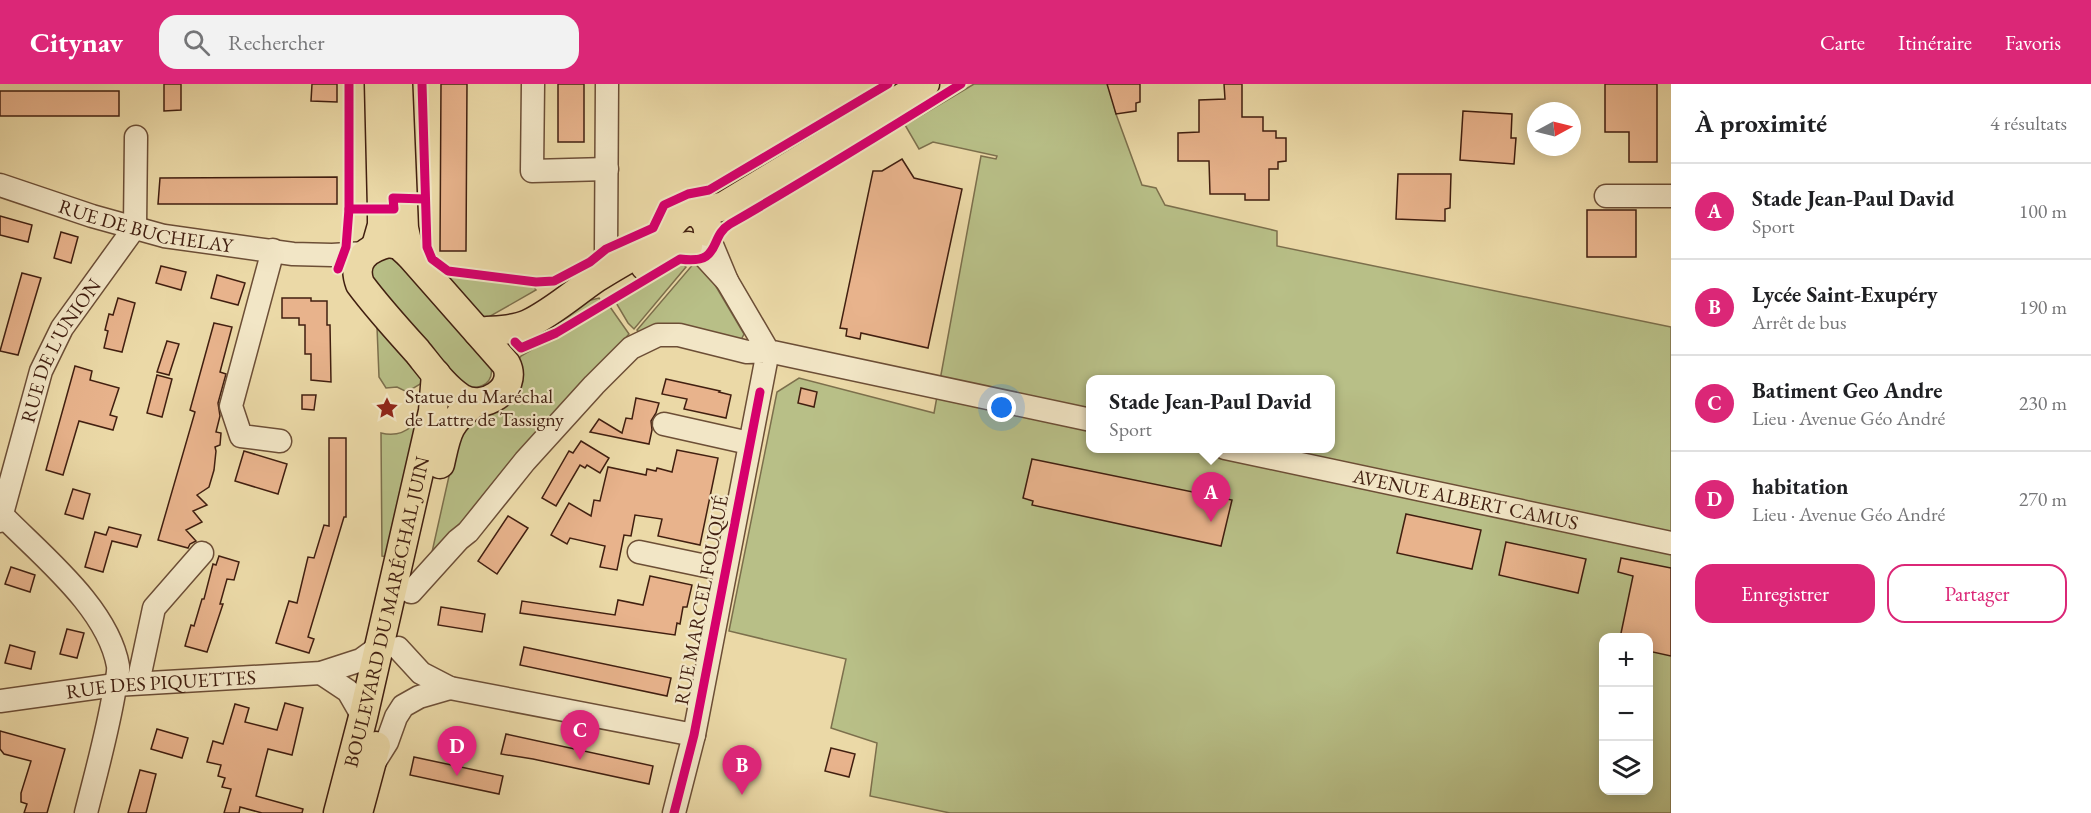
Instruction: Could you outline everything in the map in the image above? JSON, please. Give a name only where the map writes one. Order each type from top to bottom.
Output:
[{"type":"main road","points":[[379,84],[382,225],[367,260],[369,295],[436,374],[457,395],[474,403]]},
{"type":"main road","points":[[398,84],[404,228],[410,255]]},
{"type":"main road","points":[[561,303],[601,292],[667,254],[693,232],[710,210],[724,206],[926,84]]},
{"type":"main road","points":[[478,332],[506,330],[528,324],[662,238],[693,232]]},
{"type":"main road","points":[[367,260],[395,244],[410,255],[508,368]]},
{"type":"main road","points":[[508,368],[515,342],[528,324]]},
{"type":"main road","name":"BOULEVARD DU MARÉCHAL JUIN","points":[[338,813],[363,717],[411,592],[449,427],[474,403],[486,402],[498,395],[505,385],[508,368]]},
{"type":"main road","name":"BOULEVARD DU MARÉCHAL JUIN","points":[[358,813],[370,768],[388,647],[433,411],[436,374]]},
{"type":"street","points":[[532,84],[532,171],[607,169]]},
{"type":"street","points":[[607,84],[606,249],[612,269]]},
{"type":"street","points":[[135,227],[136,137]]},
{"type":"street","name":"RUE DE BUCHELAY","points":[[0,185],[92,216],[164,236],[283,252],[367,260]]},
{"type":"street","points":[[1606,196],[1671,196]]},
{"type":"street","name":"RUE DE L'UNION","points":[[1,519],[41,371],[62,328],[135,227]]},
{"type":"street","points":[[693,232],[705,257],[727,281],[768,351]]},
{"type":"street","points":[[280,441],[241,436],[231,405],[283,252]]},
{"type":"street","points":[[411,592],[468,532],[566,416],[631,348],[658,335],[679,335],[747,352],[768,351],[1086,419]]},
{"type":"street","name":"RUE MARCEL FOUQUÉ","points":[[674,813],[694,735],[768,351]]},
{"type":"street","points":[[664,424],[749,443]]},
{"type":"street","name":"AVENUE ALBERT CAMUS","points":[[1248,453],[1671,543]]},
{"type":"street","points":[[1,519],[82,595],[98,617],[127,684]]},
{"type":"street","points":[[639,552],[725,570]]},
{"type":"street","points":[[86,813],[109,724],[127,684],[154,608],[202,554]]},
{"type":"street","points":[[388,647],[421,673],[450,688],[694,735]]},
{"type":"street","name":"RUE DES PIQUETTES","points":[[0,701],[127,684],[321,673],[361,660],[388,647]]},
{"type":"street","points":[[321,673],[348,691],[363,717]]},
{"type":"street","points":[[370,768],[387,742],[396,717],[403,706],[419,697],[450,688]]},
{"type":"green space","points":[[974,84],[1109,84],[1116,114],[1142,185],[1156,188],[1165,205],[1277,231],[1277,246],[1671,327],[1671,813],[950,813],[870,796],[877,743],[831,728],[846,659],[729,631],[777,392],[799,378],[934,413],[981,156],[996,159],[997,156],[933,142],[919,149],[905,125]]},
{"type":"green space","points":[[386,256],[395,259],[491,366],[491,377],[486,384],[467,387],[372,285],[372,267]]},
{"type":"green space","points":[[680,261],[686,267],[634,329],[615,301]]},
{"type":"green space","points":[[695,262],[711,278],[744,334],[741,340],[639,333],[637,330]]},
{"type":"green space","points":[[443,274],[534,287],[536,290],[487,318],[481,315]]},
{"type":"green space","points":[[599,298],[602,303],[556,332],[535,329],[579,303]]},
{"type":"green space","points":[[608,304],[629,334],[485,498],[432,552],[458,436],[521,356]]},
{"type":"green space","points":[[377,327],[420,377],[422,383],[407,392],[397,387],[386,388],[379,377]]},
{"type":"green space","points":[[412,426],[418,430],[388,557],[382,556],[381,433],[398,434]]},
{"type":"building","points":[[164,84],[181,84],[181,110],[164,111]]},
{"type":"building","points":[[312,84],[337,84],[337,102],[311,101]]},
{"type":"building","points":[[441,84],[467,84],[466,251],[440,251]]},
{"type":"building","points":[[558,84],[584,84],[584,142],[558,142]]},
{"type":"building","points":[[1107,84],[1140,84],[1140,102],[1136,103],[1136,111],[1116,114]]},
{"type":"building","points":[[1224,84],[1242,84],[1242,117],[1263,117],[1263,131],[1276,131],[1276,138],[1286,138],[1286,161],[1278,162],[1278,169],[1269,169],[1269,200],[1245,200],[1245,194],[1210,194],[1209,161],[1178,161],[1178,133],[1199,132],[1199,100],[1225,99]]},
{"type":"building","points":[[1605,84],[1657,84],[1657,162],[1629,162],[1629,132],[1605,132]]},
{"type":"building","points":[[0,91],[119,91],[119,116],[0,116]]},
{"type":"building","points":[[1463,111],[1512,114],[1511,138],[1516,138],[1514,164],[1460,160]]},
{"type":"building","points":[[902,159],[914,178],[962,189],[928,348],[861,333],[860,339],[846,336],[847,329],[840,328],[873,171],[882,171]]},
{"type":"building","points":[[1398,174],[1451,174],[1450,208],[1445,209],[1445,221],[1396,219]]},
{"type":"building","points":[[337,177],[337,204],[158,204],[160,178]]},
{"type":"building","points":[[1587,210],[1636,210],[1636,257],[1587,257]]},
{"type":"building","points":[[0,216],[32,225],[28,242],[0,235]]},
{"type":"building","points":[[61,232],[78,237],[71,263],[54,258]]},
{"type":"building","points":[[161,266],[186,272],[181,290],[156,283]]},
{"type":"building","points":[[22,273],[41,278],[18,355],[0,351]]},
{"type":"building","points":[[217,275],[245,283],[238,305],[211,298]]},
{"type":"building","points":[[118,298],[135,303],[122,352],[104,348],[109,314],[113,315]]},
{"type":"building","points":[[282,298],[311,298],[311,301],[327,301],[327,325],[330,325],[331,382],[311,380],[311,354],[305,354],[305,325],[299,325],[299,318],[282,318]]},
{"type":"building","points":[[214,323],[232,327],[220,372],[226,374],[218,403],[220,416],[216,432],[221,433],[220,445],[215,447],[214,470],[209,487],[197,495],[207,505],[193,511],[202,522],[186,530],[196,541],[188,548],[158,540],[195,412],[190,410]]},
{"type":"building","points":[[167,341],[179,344],[169,375],[157,372]]},
{"type":"building","points":[[75,366],[92,371],[90,380],[119,388],[110,415],[117,417],[113,430],[79,421],[63,475],[46,470]]},
{"type":"building","points":[[157,375],[172,379],[162,417],[147,413]]},
{"type":"building","points":[[666,379],[731,395],[726,418],[684,409],[687,399],[662,394]]},
{"type":"building","points":[[801,388],[817,392],[814,407],[798,403]]},
{"type":"building","points":[[302,395],[316,395],[314,410],[302,409]]},
{"type":"building","points":[[636,398],[659,403],[651,421],[649,444],[590,432],[599,419],[622,433],[626,418],[632,419]]},
{"type":"building","points":[[329,438],[346,438],[346,517],[344,517],[308,637],[314,639],[309,653],[276,643],[289,601],[297,603],[308,557],[314,558],[324,525],[329,526]]},
{"type":"building","points":[[581,441],[609,458],[600,473],[587,465],[585,468],[580,465],[556,506],[542,498],[569,451],[573,453]]},
{"type":"building","points":[[677,450],[718,458],[700,545],[658,536],[662,519],[635,515],[631,536],[624,535],[617,570],[600,567],[605,546],[570,538],[567,544],[551,535],[569,503],[591,516],[594,500],[600,501],[608,467],[646,475],[647,469],[656,471],[657,468],[672,472]]},
{"type":"building","points":[[244,451],[287,464],[278,494],[235,481]]},
{"type":"building","points":[[1032,459],[1232,500],[1221,546],[1032,505],[1033,501],[1023,498]]},
{"type":"building","points":[[73,489],[90,494],[83,519],[65,514]]},
{"type":"building","points":[[1406,514],[1481,530],[1472,569],[1397,553]]},
{"type":"building","points":[[508,516],[528,528],[497,574],[478,561]]},
{"type":"building","points":[[109,527],[141,535],[137,547],[112,541],[103,572],[85,567],[95,532],[106,535]]},
{"type":"building","points":[[1506,542],[1586,559],[1578,593],[1499,575]]},
{"type":"building","points":[[219,556],[239,562],[234,580],[227,579],[220,604],[223,604],[207,652],[185,646],[191,625],[194,626],[202,599],[204,599],[213,564],[216,565]]},
{"type":"building","points":[[1621,558],[1671,568],[1671,656],[1653,652],[1653,633],[1621,633],[1633,576],[1618,572]]},
{"type":"building","points":[[11,567],[35,575],[30,592],[5,584]]},
{"type":"building","points":[[650,576],[692,585],[687,607],[683,607],[675,635],[520,613],[522,601],[615,615],[618,600],[643,605]]},
{"type":"building","points":[[441,607],[485,614],[482,632],[438,625]]},
{"type":"building","points":[[67,629],[84,633],[77,658],[60,654]]},
{"type":"building","points":[[10,645],[35,652],[31,669],[5,663]]},
{"type":"building","points":[[524,647],[671,678],[667,696],[520,665]]},
{"type":"building","points":[[285,703],[303,708],[292,755],[268,749],[256,796],[303,809],[302,813],[262,813],[240,807],[239,813],[224,813],[231,789],[222,787],[225,778],[218,776],[221,765],[207,762],[213,741],[223,744],[235,704],[249,708],[245,722],[277,730]]},
{"type":"building","points":[[157,729],[188,738],[182,758],[151,749]]},
{"type":"building","points":[[0,731],[65,749],[47,813],[24,813],[27,804],[21,802],[21,793],[31,761],[4,754],[0,749]]},
{"type":"building","points":[[506,734],[653,766],[649,784],[501,754]]},
{"type":"building","points":[[831,748],[855,754],[849,777],[825,771]]},
{"type":"building","points":[[414,757],[503,776],[499,794],[410,775]]},
{"type":"building","points":[[140,770],[156,774],[146,813],[128,813]]},
{"type":"cycle path","points":[[338,269],[346,247],[349,209],[349,84]]},
{"type":"cycle path","points":[[422,84],[427,247],[432,259],[448,271],[536,282],[554,281],[590,262],[606,249],[653,228],[664,205],[688,194],[709,190],[888,84]]},
{"type":"cycle path","points":[[515,342],[521,348],[556,333],[680,259],[703,258],[713,249],[723,229],[730,224],[961,84]]},
{"type":"cycle path","points":[[349,209],[394,209],[393,198],[425,199]]},
{"type":"cycle path","points":[[674,813],[694,735],[760,392]]},
{"type":"place","name":"Statue du Maréchal de Lattre de Tassigny","points":[[387,408]]},
{"type":"place","name":"Stade Jean-Paul David","points":[[1211,522]]},
{"type":"place","name":"Batiment Geo Andre","points":[[580,760]]},
{"type":"place","name":"habitation","points":[[457,776]]},
{"type":"place","name":"Lycée Saint-Exupéry","points":[[742,795]]}]
